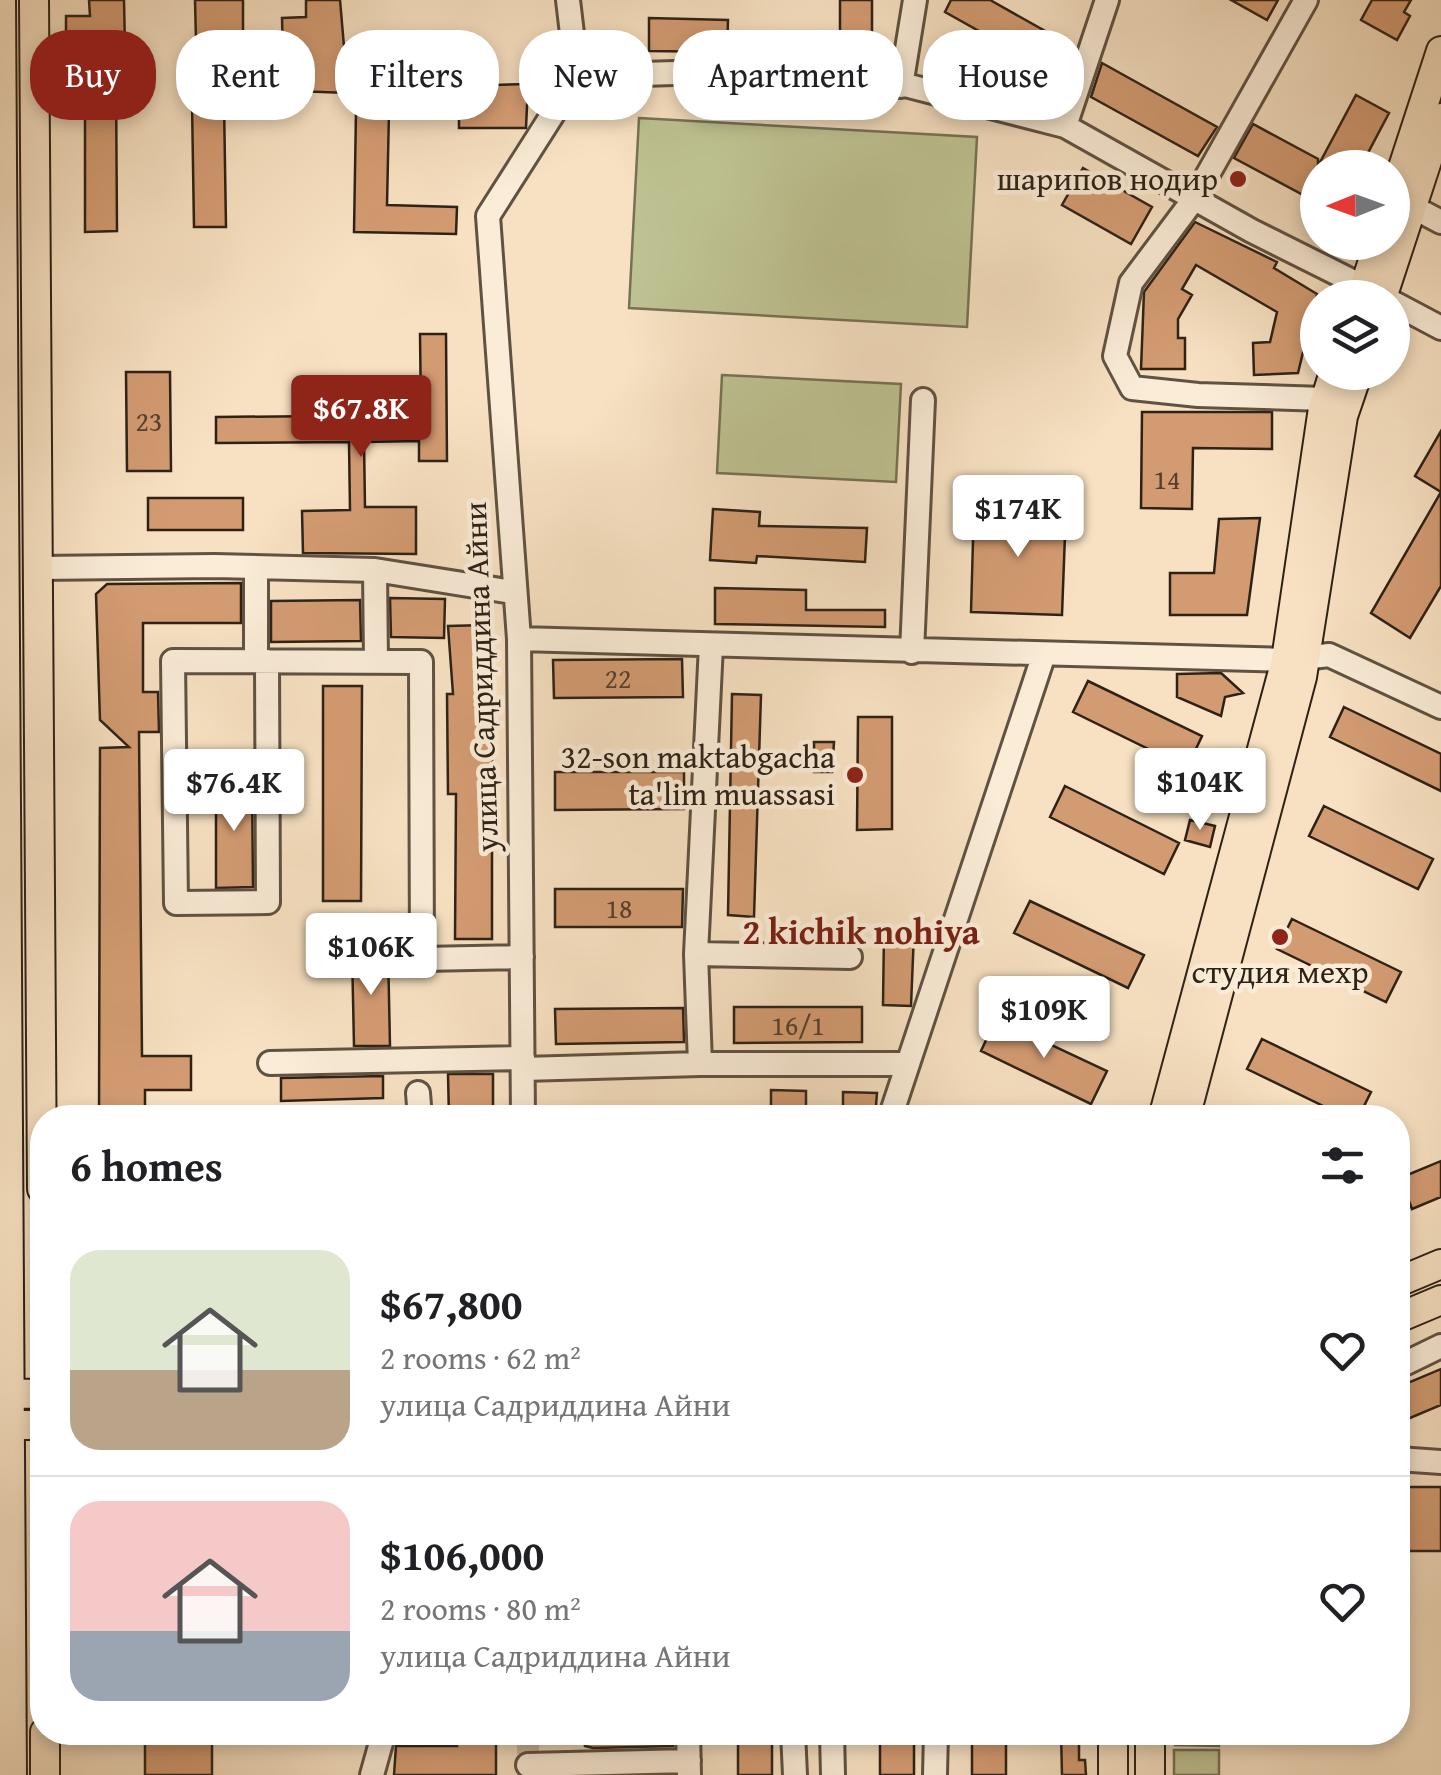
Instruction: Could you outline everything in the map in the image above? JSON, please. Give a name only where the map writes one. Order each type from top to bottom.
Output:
[{"type":"main road","points":[[1,0],[6,1668],[12,1775]]},
{"type":"main road","points":[[34,0],[41,1105]]},
{"type":"main road","points":[[1409,150],[1441,51]]},
{"type":"main road","points":[[1379,280],[1441,118]]},
{"type":"main road","points":[[1167,1105],[1295,660],[1329,390]]},
{"type":"main road","points":[[1188,1105],[1295,660],[1352,390]]},
{"type":"main road","points":[[1410,1277],[1441,1264]]},
{"type":"main road","points":[[1410,1313],[1441,1300]]},
{"type":"main road","points":[[5,1393],[30,1394]]},
{"type":"main road","points":[[5,1424],[30,1425]]},
{"type":"main road","points":[[45,1745],[45,1775]]},
{"type":"main road","points":[[1113,1745],[1113,1775]]},
{"type":"main road","points":[[1150,1745],[1150,1775]]},
{"type":"street","points":[[568,0],[572,30]]},
{"type":"street","points":[[903,70],[916,0]]},
{"type":"street","points":[[1066,126],[1108,0]]},
{"type":"street","points":[[1300,388],[1198,395],[1132,388],[1115,356],[1131,283],[1194,200],[1306,0]]},
{"type":"street","points":[[903,87],[1066,126],[1345,280]]},
{"type":"street","name":"улица Садриддина Айни","points":[[523,1105],[519,639],[488,216],[549,120]]},
{"type":"street","points":[[1410,312],[1441,328]]},
{"type":"street","points":[[912,652],[923,400]]},
{"type":"street","points":[[38,568],[375,570],[513,592]]},
{"type":"street","points":[[256,568],[262,661],[268,902],[176,903],[173,660],[262,661],[376,662],[421,662],[422,959],[522,957]]},
{"type":"street","points":[[375,570],[376,662]]},
{"type":"street","points":[[519,639],[1295,660],[1329,655],[1441,707]]},
{"type":"street","points":[[700,1064],[696,954],[711,645]]},
{"type":"street","points":[[894,1105],[1044,654]]},
{"type":"street","points":[[696,954],[850,957]]},
{"type":"street","points":[[270,1063],[908,1064]]},
{"type":"street","points":[[418,1093],[419,1105]]},
{"type":"street","points":[[1410,1361],[1441,1346]]},
{"type":"street","points":[[1410,1460],[1441,1462]]},
{"type":"street","points":[[372,1775],[380,1745]]},
{"type":"street","points":[[793,1745],[794,1775]]},
{"type":"street","points":[[832,1745],[833,1775]]},
{"type":"street","points":[[936,1745],[936,1775]]},
{"type":"street","points":[[528,1765],[689,1768]]},
{"type":"green space","points":[[639,120],[977,137],[967,327],[629,308]]},
{"type":"green space","points":[[722,375],[901,384],[896,482],[717,473]]},
{"type":"green space","points":[[1174,1750],[1219,1750],[1219,1775],[1174,1775]]},
{"type":"building","points":[[89,0],[124,0],[125,30],[66,30],[66,16],[90,16]]},
{"type":"building","points":[[195,0],[243,0],[243,30],[196,30]]},
{"type":"building","points":[[306,0],[340,0],[343,30],[335,30],[335,93],[315,92],[315,30],[282,30],[282,18],[306,17]]},
{"type":"building","points":[[840,0],[872,0],[872,30],[840,30]]},
{"type":"building","points":[[951,0],[990,0],[1043,30],[977,30],[945,12]]},
{"type":"building","points":[[1231,0],[1278,0],[1267,20]]},
{"type":"building","points":[[1372,0],[1411,0],[1404,12],[1410,16],[1397,40],[1361,20]]},
{"type":"building","points":[[649,18],[728,20],[728,30],[673,30],[673,51],[653,51],[653,30],[649,30]]},
{"type":"building","points":[[1102,63],[1217,127],[1198,156],[1091,97]]},
{"type":"building","points":[[519,84],[519,120],[526,120],[526,128],[459,128],[459,120],[499,120],[499,85]]},
{"type":"building","points":[[1356,95],[1389,113],[1369,150],[1327,150]]},
{"type":"building","points":[[85,120],[116,120],[117,231],[85,232]]},
{"type":"building","points":[[192,120],[224,120],[226,227],[194,227]]},
{"type":"building","points":[[356,120],[389,120],[387,205],[457,207],[456,234],[354,232]]},
{"type":"building","points":[[1253,124],[1301,150],[1300,193],[1234,158]]},
{"type":"building","points":[[1083,168],[1152,207],[1131,244],[1062,205]]},
{"type":"building","points":[[1195,222],[1277,262],[1274,268],[1300,284],[1298,373],[1254,375],[1253,343],[1270,342],[1277,312],[1196,265],[1182,289],[1192,295],[1178,319],[1178,338],[1185,338],[1185,369],[1141,369],[1144,292]]},
{"type":"building","points":[[420,334],[446,334],[447,461],[419,461],[419,441],[364,442],[365,507],[416,507],[416,554],[303,553],[302,511],[350,510],[349,442],[216,443],[216,417],[421,415]]},
{"type":"building","points":[[126,372],[170,372],[171,471],[127,471]]},
{"type":"building","points":[[1142,412],[1272,412],[1272,449],[1193,448],[1192,509],[1141,508]]},
{"type":"building","points":[[1441,431],[1441,492],[1415,476]]},
{"type":"building","points":[[1441,492],[1441,586],[1410,638],[1371,613]]},
{"type":"building","points":[[148,498],[243,498],[243,530],[148,530]]},
{"type":"building","points":[[974,505],[1066,508],[1062,615],[971,612]]},
{"type":"building","points":[[713,509],[760,512],[759,526],[867,528],[865,562],[757,556],[756,563],[710,560]]},
{"type":"building","points":[[1260,518],[1247,615],[1170,615],[1170,573],[1214,573],[1219,519]]},
{"type":"building","points":[[241,583],[241,623],[143,623],[143,692],[158,692],[159,732],[139,732],[142,1056],[191,1056],[191,1090],[145,1090],[145,1105],[99,1105],[100,748],[129,747],[100,720],[96,594],[107,584]]},
{"type":"building","points":[[715,588],[806,590],[806,610],[885,610],[885,627],[715,624]]},
{"type":"building","points":[[390,598],[445,599],[444,638],[391,637]]},
{"type":"building","points":[[360,600],[361,641],[271,642],[271,601]]},
{"type":"building","points":[[487,625],[487,650],[492,650],[492,939],[455,939],[456,794],[448,794],[447,694],[453,694],[448,626]]},
{"type":"building","points":[[682,659],[683,697],[554,698],[553,660]]},
{"type":"building","points":[[1221,673],[1243,693],[1225,697],[1221,716],[1177,697],[1177,674]]},
{"type":"building","points":[[1088,681],[1202,736],[1187,768],[1073,712]]},
{"type":"building","points":[[323,686],[362,686],[361,901],[323,901]]},
{"type":"building","points":[[732,694],[761,695],[754,917],[728,915]]},
{"type":"building","points":[[1344,707],[1441,754],[1441,791],[1330,737]]},
{"type":"building","points":[[858,717],[892,717],[892,829],[857,830]]},
{"type":"building","points":[[814,742],[834,742],[832,772],[814,772]]},
{"type":"building","points":[[555,772],[684,772],[684,809],[555,810]]},
{"type":"building","points":[[216,780],[252,780],[253,887],[216,888]]},
{"type":"building","points":[[1065,786],[1179,843],[1164,874],[1050,817]]},
{"type":"building","points":[[1324,806],[1433,859],[1418,889],[1309,836]]},
{"type":"building","points":[[1190,820],[1215,826],[1210,847],[1185,840]]},
{"type":"building","points":[[555,889],[683,889],[682,927],[555,927]]},
{"type":"building","points":[[1030,901],[1144,955],[1128,988],[1014,933]]},
{"type":"building","points":[[1292,919],[1401,972],[1386,1002],[1277,949]]},
{"type":"building","points":[[884,932],[914,933],[911,1006],[883,1005]]},
{"type":"building","points":[[388,950],[390,1046],[354,1046],[352,951]]},
{"type":"building","points":[[734,1007],[862,1007],[862,1042],[734,1043]]},
{"type":"building","points":[[683,1008],[684,1042],[556,1044],[555,1009]]},
{"type":"building","points":[[996,1019],[1107,1071],[1091,1104],[981,1051]]},
{"type":"building","points":[[1262,1039],[1371,1092],[1364,1105],[1321,1105],[1247,1069]]},
{"type":"building","points":[[448,1074],[493,1074],[493,1105],[449,1105]]},
{"type":"building","points":[[383,1076],[383,1098],[281,1101],[281,1078]]},
{"type":"building","points":[[771,1090],[806,1091],[806,1105],[771,1105]]},
{"type":"building","points":[[843,1092],[877,1093],[876,1105],[843,1105]]},
{"type":"building","points":[[1441,1161],[1441,1197],[1412,1209],[1410,1174]]},
{"type":"building","points":[[1441,1369],[1441,1405],[1410,1418],[1410,1382]]},
{"type":"building","points":[[1410,1487],[1441,1487],[1441,1551],[1410,1551]]},
{"type":"building","points":[[145,1745],[212,1745],[212,1775],[145,1775]]},
{"type":"building","points":[[496,1745],[496,1775],[394,1775],[396,1746]]},
{"type":"building","points":[[585,1745],[673,1745],[593,1748]]},
{"type":"building","points":[[738,1745],[772,1745],[772,1775],[738,1775]]},
{"type":"building","points":[[880,1745],[914,1745],[914,1775],[880,1775]]},
{"type":"building","points":[[972,1745],[1006,1745],[1006,1775],[972,1775]]},
{"type":"building","points":[[1061,1745],[1079,1745],[1079,1760],[1085,1760],[1086,1775],[1062,1775]]},
{"type":"tunnel","points":[[528,1745],[528,1775]]},
{"type":"place","name":"шарипов нодир","points":[[1238,179]]},
{"type":"place","name":"32-son maktabgacha ta'lim muassasi","points":[[855,775]]},
{"type":"place","name":"студия мехр","points":[[1280,937]]},
{"type":"district","name":"2 kichik nohiya","points":[[861,932]]}]
